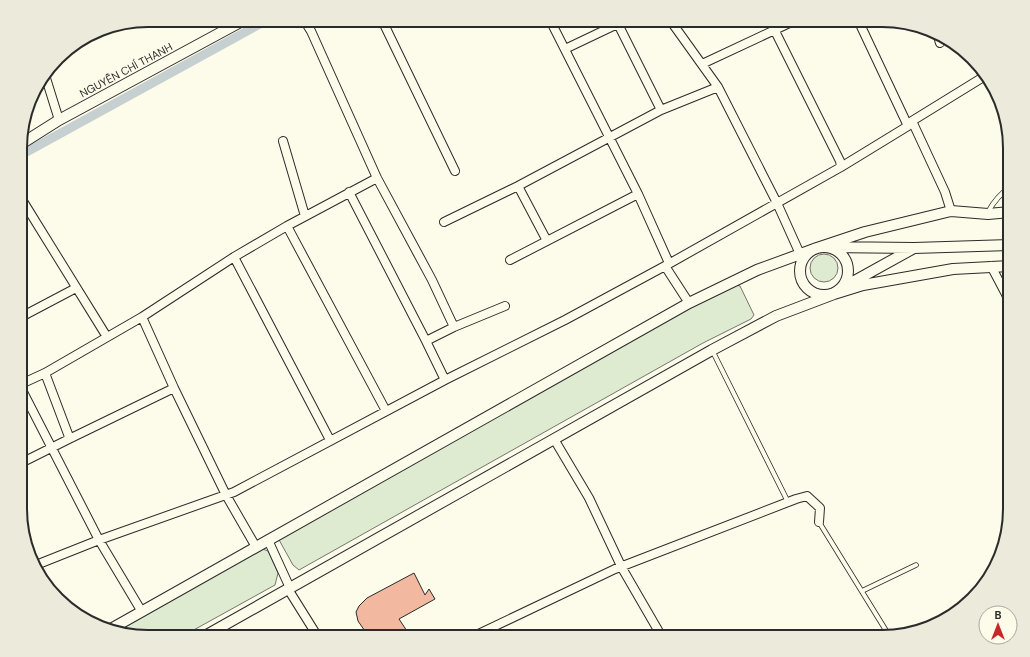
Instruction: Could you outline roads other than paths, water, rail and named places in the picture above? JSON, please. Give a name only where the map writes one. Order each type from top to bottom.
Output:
[{"type":"street","name":"NGUYỄN CHÍ THANH","points":[[28,140],[59,120],[229,27]]},
{"type":"street","points":[[308,27],[377,178],[432,280],[454,327]]},
{"type":"street","points":[[385,27],[455,171]]},
{"type":"street","points":[[554,27],[638,194],[667,265],[689,303]]},
{"type":"street","points":[[565,49],[607,27]]},
{"type":"street","points":[[620,27],[661,110]]},
{"type":"street","points":[[675,27],[718,86],[777,203],[800,254]]},
{"type":"street","points":[[702,64],[783,27]]},
{"type":"street","points":[[862,27],[945,192],[951,211]]},
{"type":"street","points":[[775,31],[840,161],[841,167]]},
{"type":"street","points":[[39,564],[99,540],[234,492],[330,440],[565,320],[667,265],[841,167],[981,78]]},
{"type":"street","points":[[48,80],[59,120]]},
{"type":"street","points":[[444,222],[518,186],[661,110],[718,86]]},
{"type":"street","points":[[283,141],[305,216]]},
{"type":"street","points":[[27,381],[45,373],[142,317],[234,257],[287,226],[377,178]]},
{"type":"street","points":[[518,186],[547,241]]},
{"type":"street","points":[[349,192],[445,380]]},
{"type":"street","points":[[510,260],[638,194]]},
{"type":"street","points":[[27,208],[107,337]]},
{"type":"street","points":[[116,626],[689,303],[756,270],[865,232],[951,211],[988,214],[1003,213]]},
{"type":"street","points":[[287,226],[386,411]]},
{"type":"street","points":[[1003,245],[914,248],[821,247],[810,251],[804,256],[799,271],[801,279],[810,292],[826,296],[863,285],[908,276],[953,270],[1003,266]]},
{"type":"street","points":[[821,247],[834,249],[846,259],[848,267],[846,283],[837,292]]},
{"type":"street","points":[[215,630],[712,350],[776,316],[837,292],[914,248]]},
{"type":"street","points":[[234,257],[330,440]]},
{"type":"street","points":[[991,266],[1003,289]]},
{"type":"street","points":[[27,314],[76,288]]},
{"type":"street","points":[[426,341],[454,327],[505,306]]},
{"type":"street","points":[[142,317],[174,388],[226,495],[256,547]]},
{"type":"street","points":[[45,373],[69,439]]},
{"type":"street","points":[[27,460],[174,388]]},
{"type":"street","points":[[27,400],[99,540],[142,612]]},
{"type":"street","points":[[554,439],[588,498],[621,567],[658,630]]},
{"type":"street","points":[[487,630],[621,567],[788,502],[807,496],[820,508],[820,522]]},
{"type":"street","points":[[268,540],[289,588],[314,630]]},
{"type":"lane","points":[[988,214],[993,203],[1003,192]]},
{"type":"lane","points":[[712,350],[788,502]]},
{"type":"lane","points":[[820,522],[886,630]]},
{"type":"lane","points":[[862,591],[916,565]]},
{"type":"waterway","points":[[27,152],[254,27]]}]
